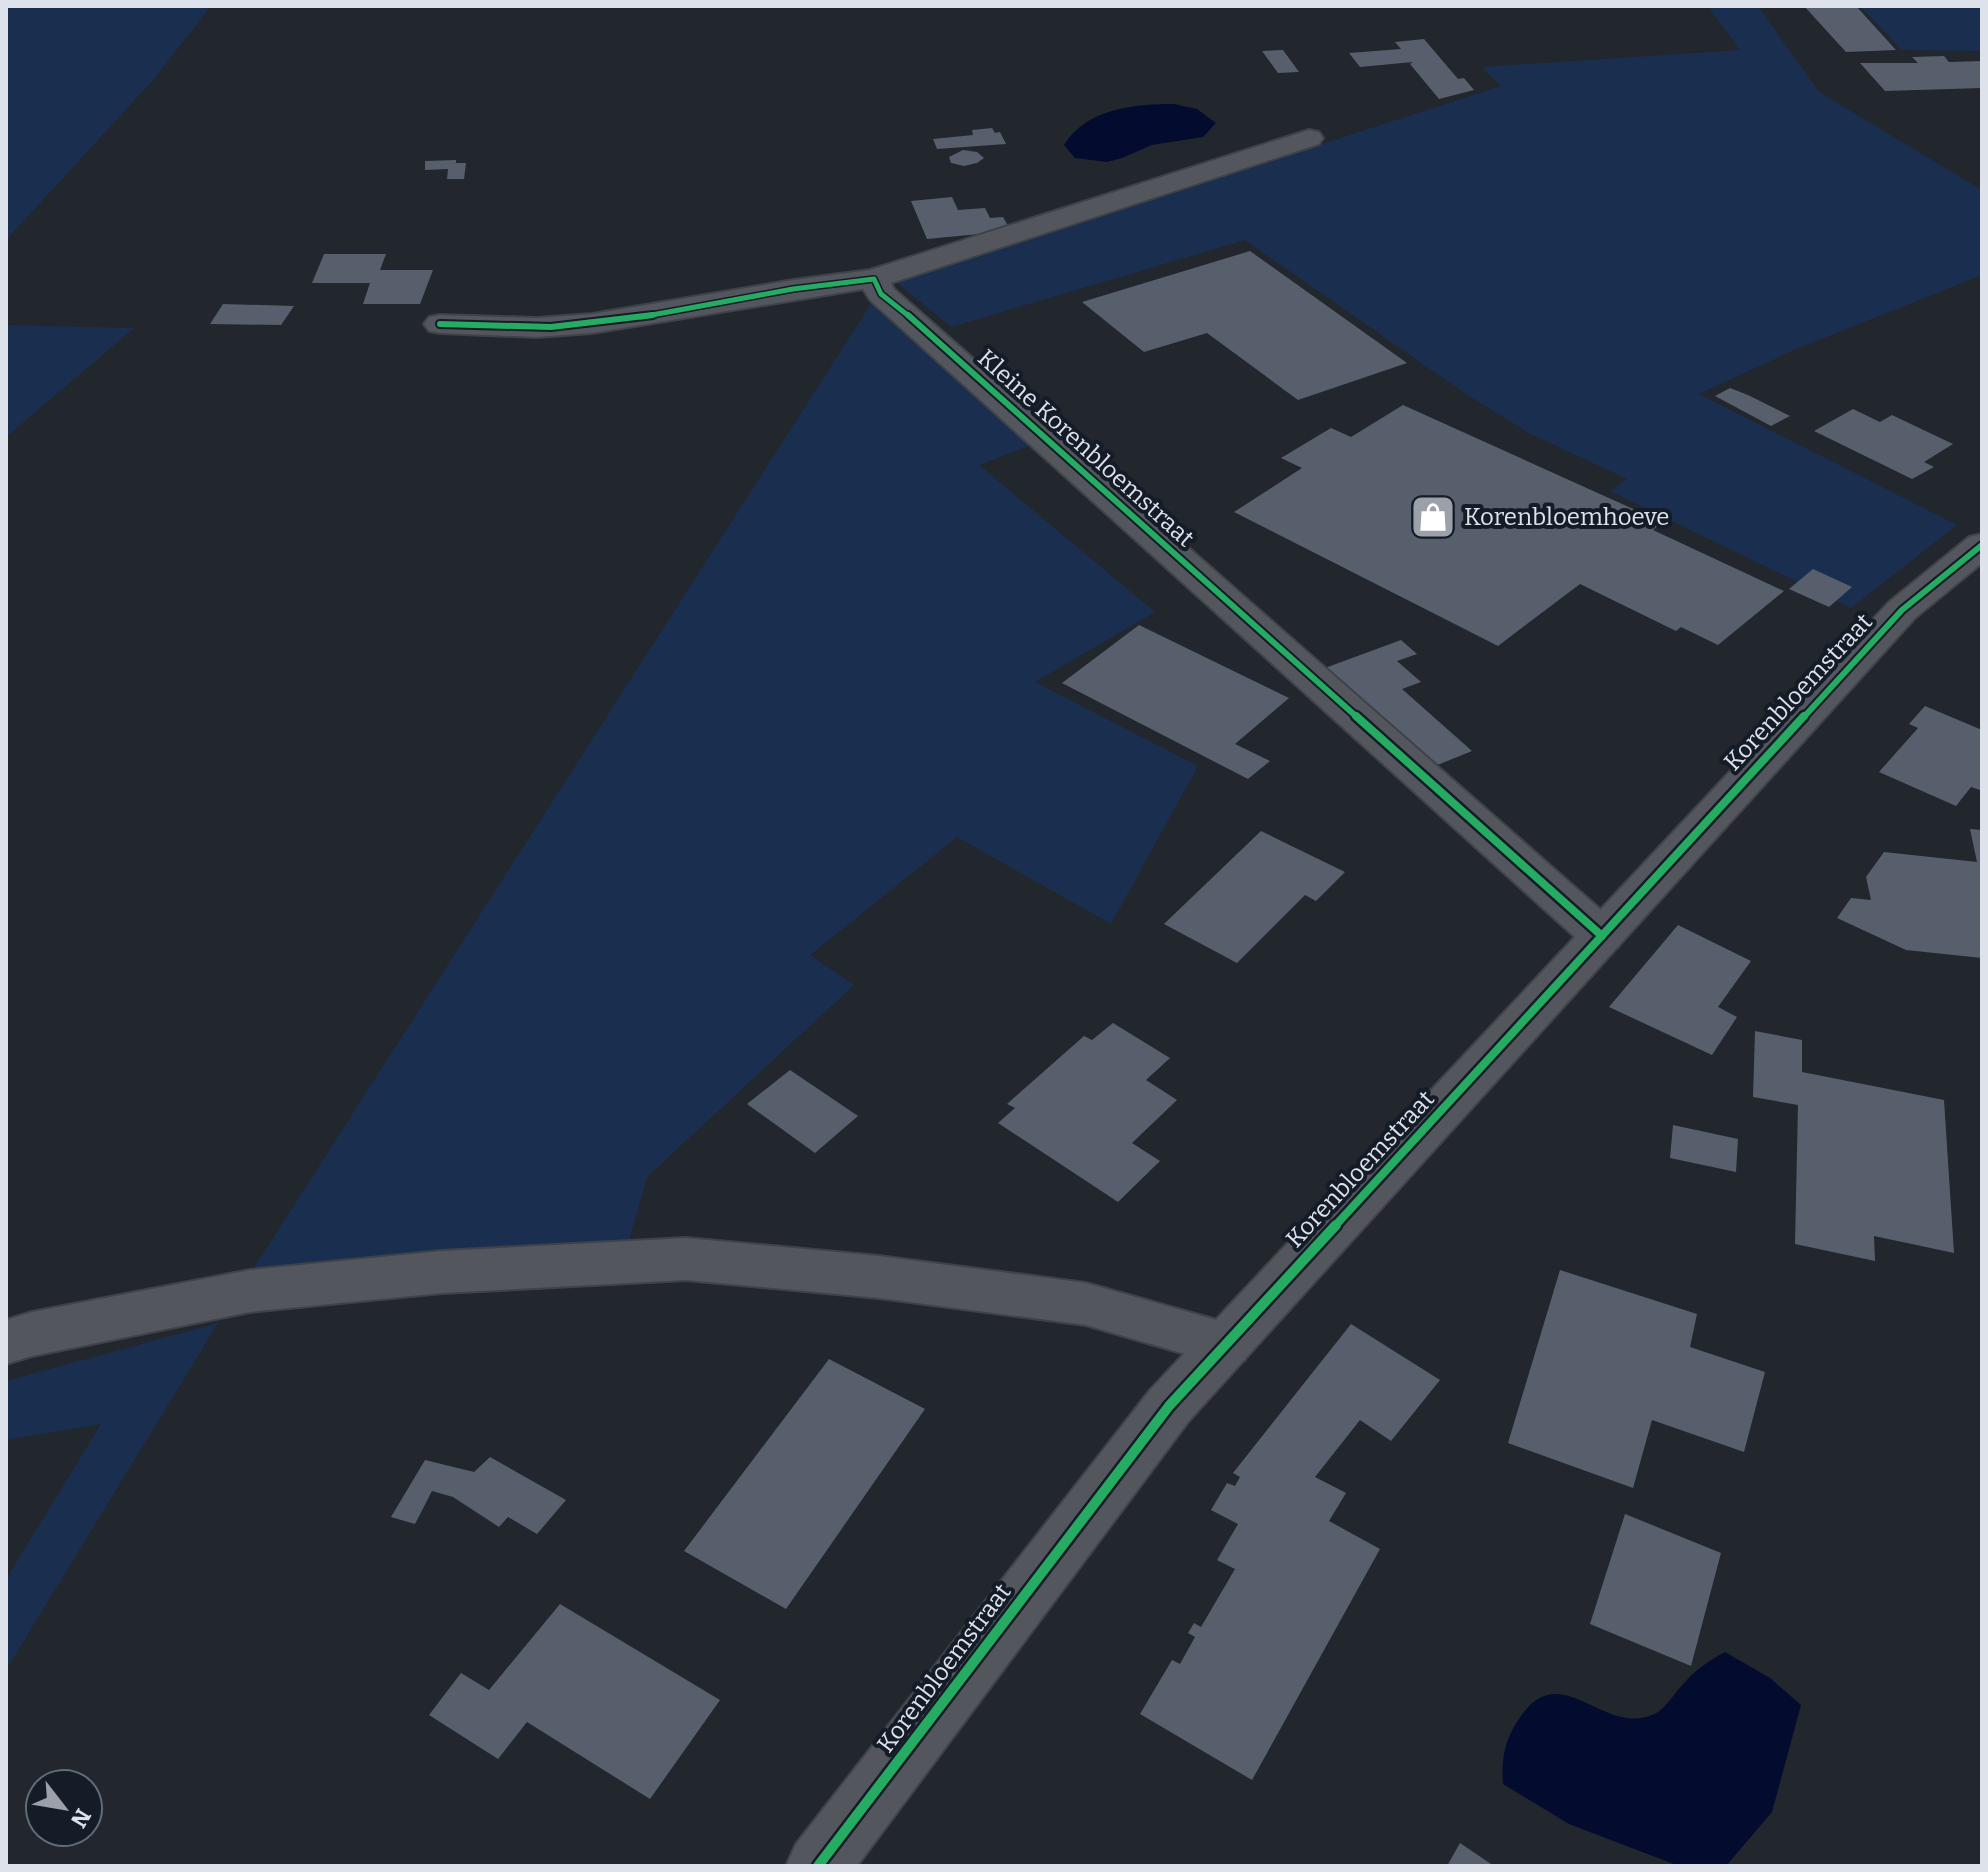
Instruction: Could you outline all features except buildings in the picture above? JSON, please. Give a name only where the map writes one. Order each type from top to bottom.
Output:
[{"type":"street","points":[[440,324],[551,327],[678,310],[819,283],[874,279],[1309,138]]},
{"type":"street","name":"Kleine Korenbloemstraat","points":[[874,279],[881,294],[1602,936]]},
{"type":"street","name":"Korenbloemstraat","points":[[818,1866],[1169,1406],[1902,610],[1982,545]]},
{"type":"street","points":[[6,1342],[32,1334],[250,1291],[442,1272],[686,1259],[879,1277],[1086,1304],[1226,1344]]},
{"type":"shaded area","points":[[6,6],[211,6],[154,79],[6,240]]},
{"type":"shaded area","points":[[1708,6],[1758,6],[1819,92],[1982,190],[1982,275],[1796,349],[1699,394],[1957,525],[1851,608],[1610,491],[1627,479],[1531,434],[1466,394],[1245,240],[951,327],[896,282],[1501,86],[1482,67],[1740,50]]},
{"type":"shaded area","points":[[1860,6],[1982,6],[1982,51],[1902,50]]},
{"type":"shaded area","points":[[1174,104],[1197,109],[1216,123],[1203,137],[1152,145],[1107,162],[1075,158],[1064,145],[1085,123],[1099,116],[1128,107]]},
{"type":"shaded area","points":[[874,299],[1039,442],[979,465],[1155,612],[1035,682],[1198,766],[1111,924],[957,837],[810,955],[854,985],[647,1177],[628,1244],[252,1271]]},
{"type":"shaded area","points":[[6,325],[134,328],[6,437]]},
{"type":"shaded area","points":[[218,1323],[6,1670],[6,1579],[101,1424],[6,1440],[6,1381]]},
{"type":"shaded area","points":[[1725,1652],[1770,1678],[1801,1705],[1772,1812],[1726,1866],[1679,1866],[1569,1824],[1503,1784],[1508,1740],[1521,1716],[1536,1700],[1551,1694],[1567,1695],[1616,1715],[1634,1718],[1652,1715],[1666,1705],[1695,1672]]},
{"type":"cycle path","points":[[440,324],[537,327],[592,324],[793,289],[874,279],[881,294],[1602,936]]},
{"type":"cycle path","points":[[818,1866],[1169,1406],[1902,610],[1982,545]]},
{"type":"place","name":"Korenbloemhoeve","points":[[1433,517]]}]
